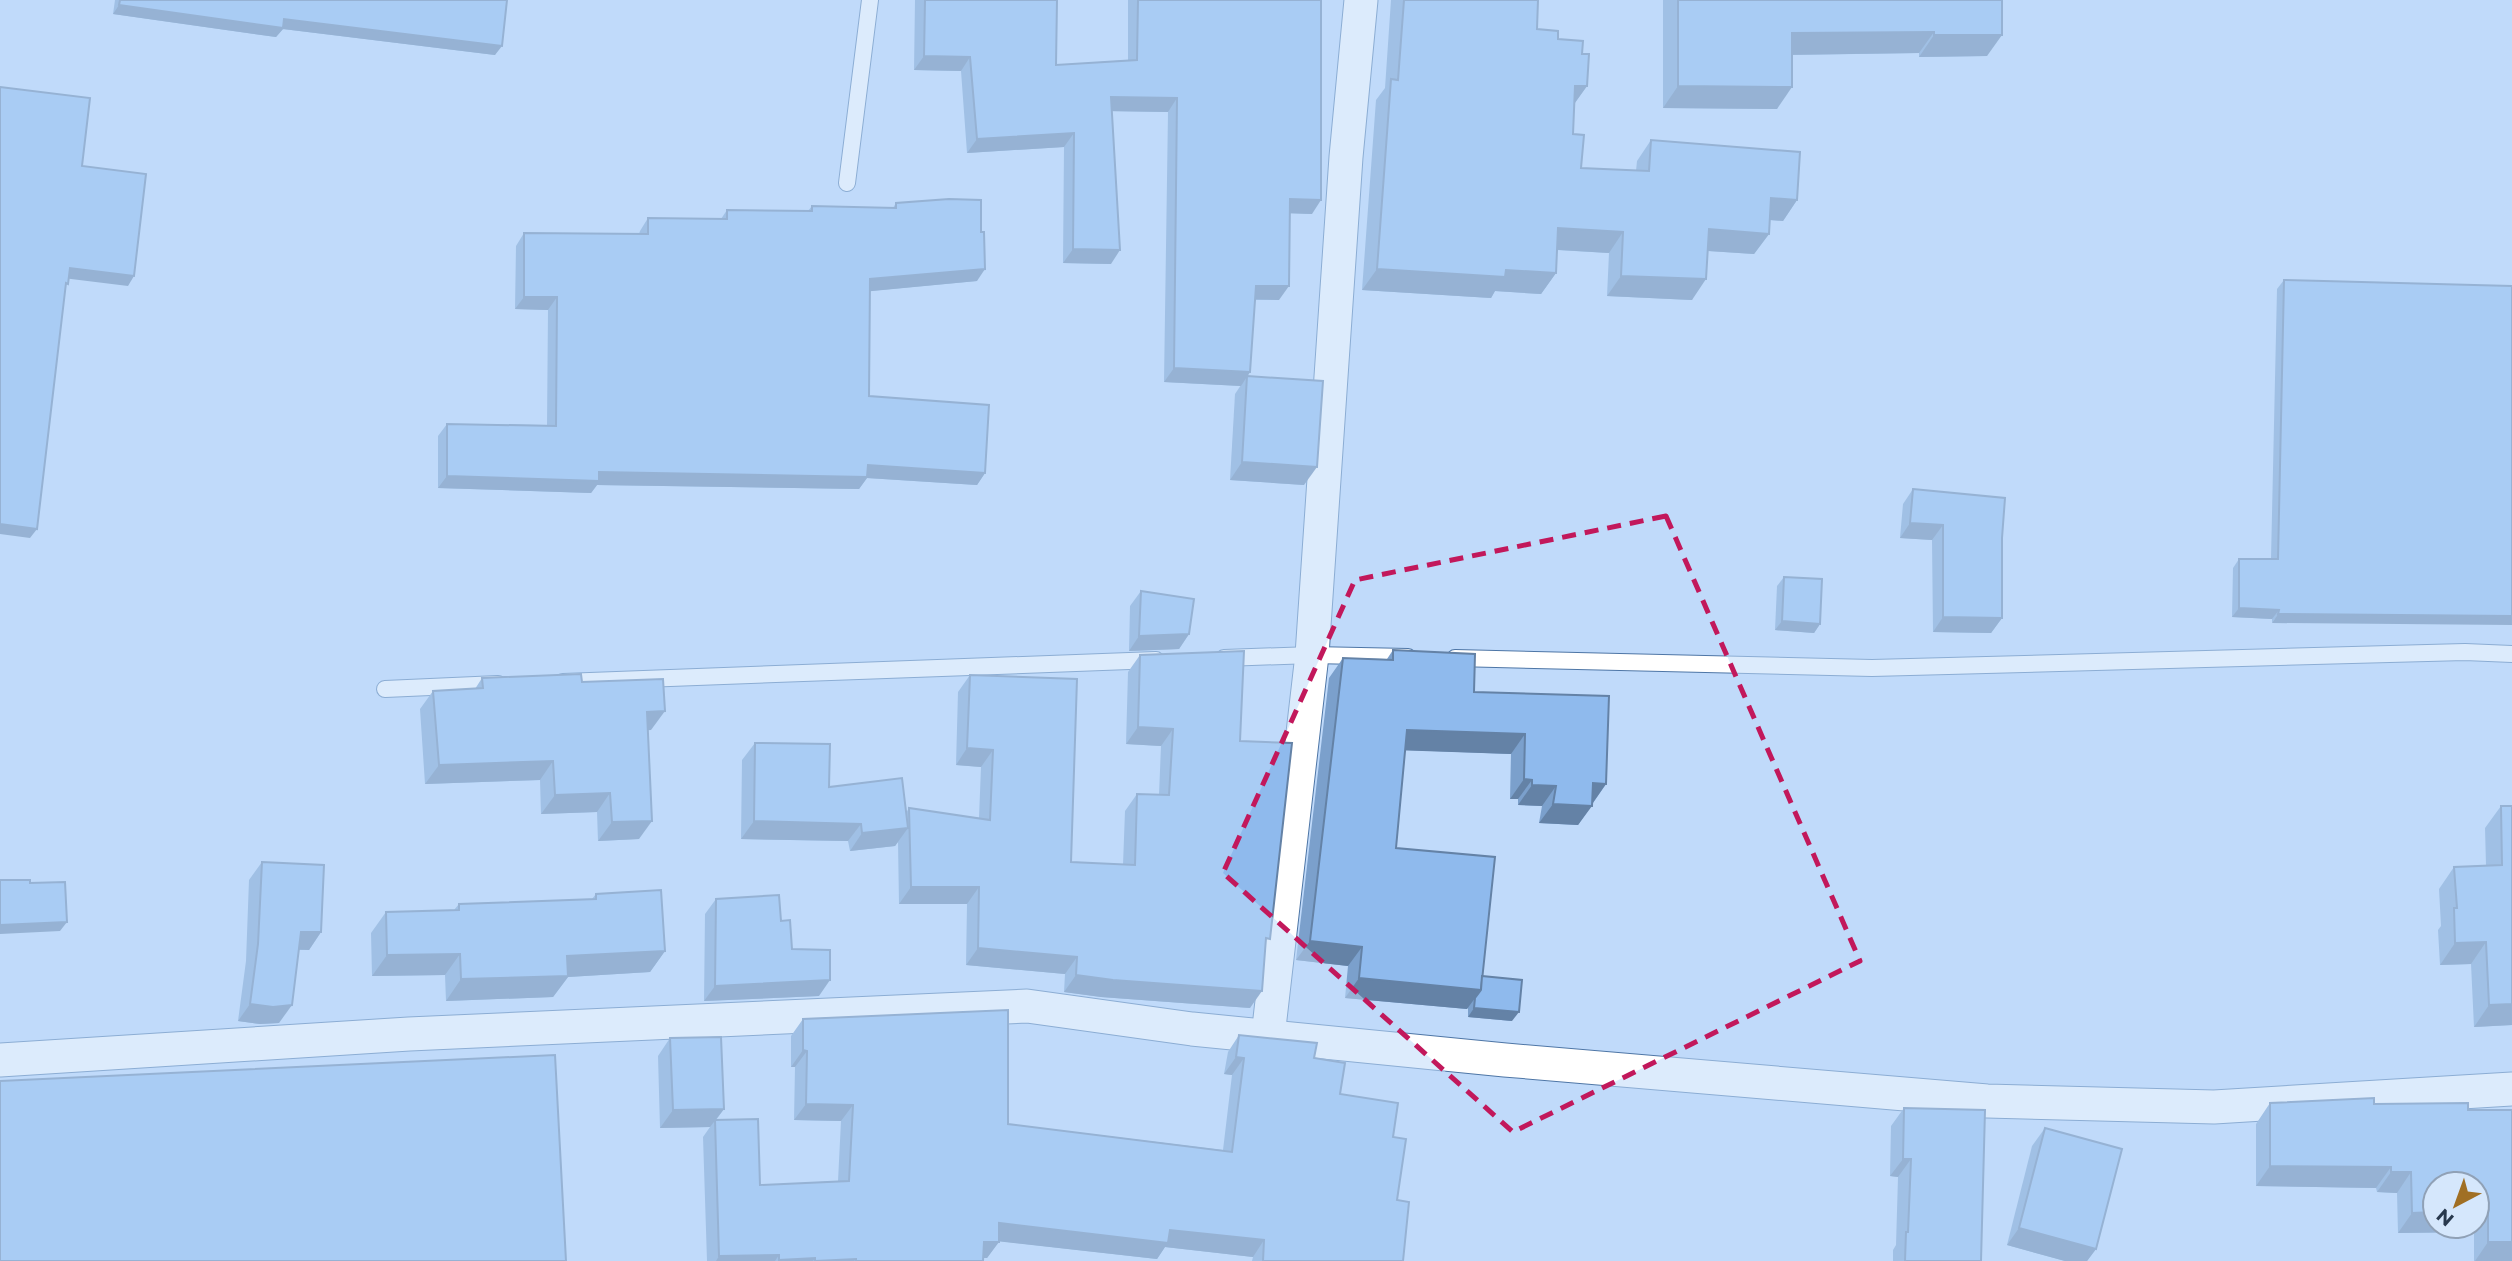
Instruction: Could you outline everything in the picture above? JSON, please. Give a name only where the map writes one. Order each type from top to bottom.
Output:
[{"type":"street","points":[[1268,1036],[1312,655],[1346,157],[1361,0]]},
{"type":"street","points":[[0,1060],[409,1034],[1027,1006],[1192,1029],[1518,1062],[1987,1101],[2214,1107],[2512,1089]]},
{"type":"lane","points":[[846,183],[870,0]]},
{"type":"lane","points":[[1201,659],[1312,655],[1872,668],[2465,652],[2512,654]]},
{"type":"lane","points":[[551,682],[1174,660]]},
{"type":"lane","points":[[386,689],[510,684]]},
{"type":"highlighted area","points":[[1666,516],[1860,961],[1513,1132],[1223,873],[1355,580]]},
{"type":"building","points":[[120,0],[507,0],[502,46],[284,19],[283,28],[119,5]]},
{"type":"building","points":[[925,0],[1057,0],[1056,65],[1137,60],[1138,0],[1321,0],[1321,200],[1290,199],[1289,286],[1256,286],[1250,372],[1174,368],[1177,98],[1111,97],[1120,250],[1073,249],[1074,133],[977,139],[970,57],[924,56]]},
{"type":"building","points":[[1404,0],[1538,0],[1537,29],[1558,31],[1558,39],[1583,41],[1582,54],[1589,54],[1587,86],[1575,86],[1573,134],[1584,135],[1581,168],[1649,171],[1651,140],[1800,152],[1797,200],[1771,198],[1769,234],[1709,229],[1706,279],[1621,276],[1623,232],[1558,228],[1556,273],[1506,270],[1505,277],[1377,269],[1391,79],[1398,80]]},
{"type":"building","points":[[1678,0],[2002,0],[2002,35],[1934,35],[1934,32],[1792,33],[1792,87],[1678,86]]},
{"type":"building","points":[[0,87],[90,98],[82,166],[146,174],[134,276],[70,268],[37,529],[0,524]]},
{"type":"building","points":[[949,199],[981,200],[985,269],[870,279],[869,396],[989,405],[985,473],[868,465],[867,477],[599,472],[599,481],[447,476],[447,424],[556,426],[557,297],[524,297],[524,233],[648,234],[648,218],[727,219],[727,210],[812,211],[812,206],[896,208],[896,203]]},
{"type":"building","points":[[2284,280],[2512,286],[2512,616],[2278,614],[2279,610],[2239,608],[2239,559],[2278,559]]},
{"type":"building","points":[[1247,376],[1323,381],[1317,467],[1242,462]]},
{"type":"building","points":[[1913,489],[2005,498],[2002,618],[1943,617],[1943,525],[1910,523]]},
{"type":"building","points":[[1784,577],[1822,579],[1820,624],[1782,621]]},
{"type":"building","points":[[1141,591],[1194,599],[1189,634],[1139,636]]},
{"type":"building","points":[[1393,650],[1475,654],[1474,692],[1609,696],[1606,784],[1593,783],[1592,806],[1553,804],[1556,786],[1532,785],[1532,780],[1524,779],[1525,734],[1407,730],[1396,848],[1495,857],[1481,990],[1359,978],[1362,947],[1310,941],[1343,658],[1393,660]]},
{"type":"building","points":[[1244,651],[1240,741],[1292,743],[1270,939],[1266,938],[1262,991],[1076,975],[1077,957],[978,948],[979,887],[911,887],[909,808],[990,820],[993,750],[967,748],[970,675],[1077,679],[1071,862],[1135,865],[1137,794],[1169,795],[1173,729],[1138,727],[1140,655]]},
{"type":"building","points":[[581,674],[582,682],[663,679],[665,711],[647,712],[652,821],[612,822],[610,793],[555,795],[553,761],[439,765],[433,691],[483,688],[482,678]]},
{"type":"building","points":[[755,743],[830,744],[829,787],[902,778],[908,828],[862,833],[861,824],[754,821]]},
{"type":"building","points":[[2501,806],[2512,806],[2512,1004],[2489,1005],[2486,942],[2455,943],[2454,908],[2457,908],[2454,867],[2502,865]]},
{"type":"building","points":[[262,862],[324,865],[321,932],[301,932],[292,1005],[273,1007],[250,1004],[258,944]]},
{"type":"building","points":[[0,880],[65,882],[67,922],[0,925]]},
{"type":"building","points":[[661,890],[665,951],[567,956],[568,976],[461,979],[460,954],[387,955],[386,912],[459,910],[459,904],[596,899],[596,894]]},
{"type":"building","points":[[779,895],[781,921],[790,920],[792,949],[830,950],[830,980],[715,986],[716,899]]},
{"type":"building","points":[[1482,976],[1522,980],[1519,1012],[1474,1008],[1475,998],[1481,990]]},
{"type":"building","points":[[1008,1010],[1008,1124],[1232,1152],[1244,1058],[1236,1057],[1239,1035],[1317,1043],[1314,1058],[1345,1063],[1340,1094],[1398,1103],[1393,1137],[1406,1139],[1397,1200],[1409,1202],[1403,1261],[1263,1261],[1264,1240],[1170,1230],[1168,1243],[999,1223],[999,1242],[984,1242],[983,1261],[815,1261],[815,1258],[779,1260],[779,1255],[719,1256],[715,1120],[758,1119],[760,1185],[849,1181],[853,1105],[806,1104],[807,1051],[803,1050],[803,1019]]},
{"type":"building","points":[[721,1037],[724,1109],[673,1110],[670,1038]]},
{"type":"building","points":[[555,1055],[566,1261],[0,1261],[0,1081]]},
{"type":"building","points":[[2374,1098],[2374,1104],[2468,1103],[2468,1110],[2512,1110],[2512,1242],[2488,1242],[2491,1240],[2491,1170],[2421,1170],[2421,1213],[2412,1213],[2411,1172],[2391,1172],[2391,1167],[2270,1166],[2270,1103]]},
{"type":"building","points":[[1904,1108],[1985,1110],[1981,1261],[1905,1261],[1911,1159],[1903,1159]]},
{"type":"building","points":[[2045,1128],[2122,1149],[2096,1249],[2019,1228]]}]
